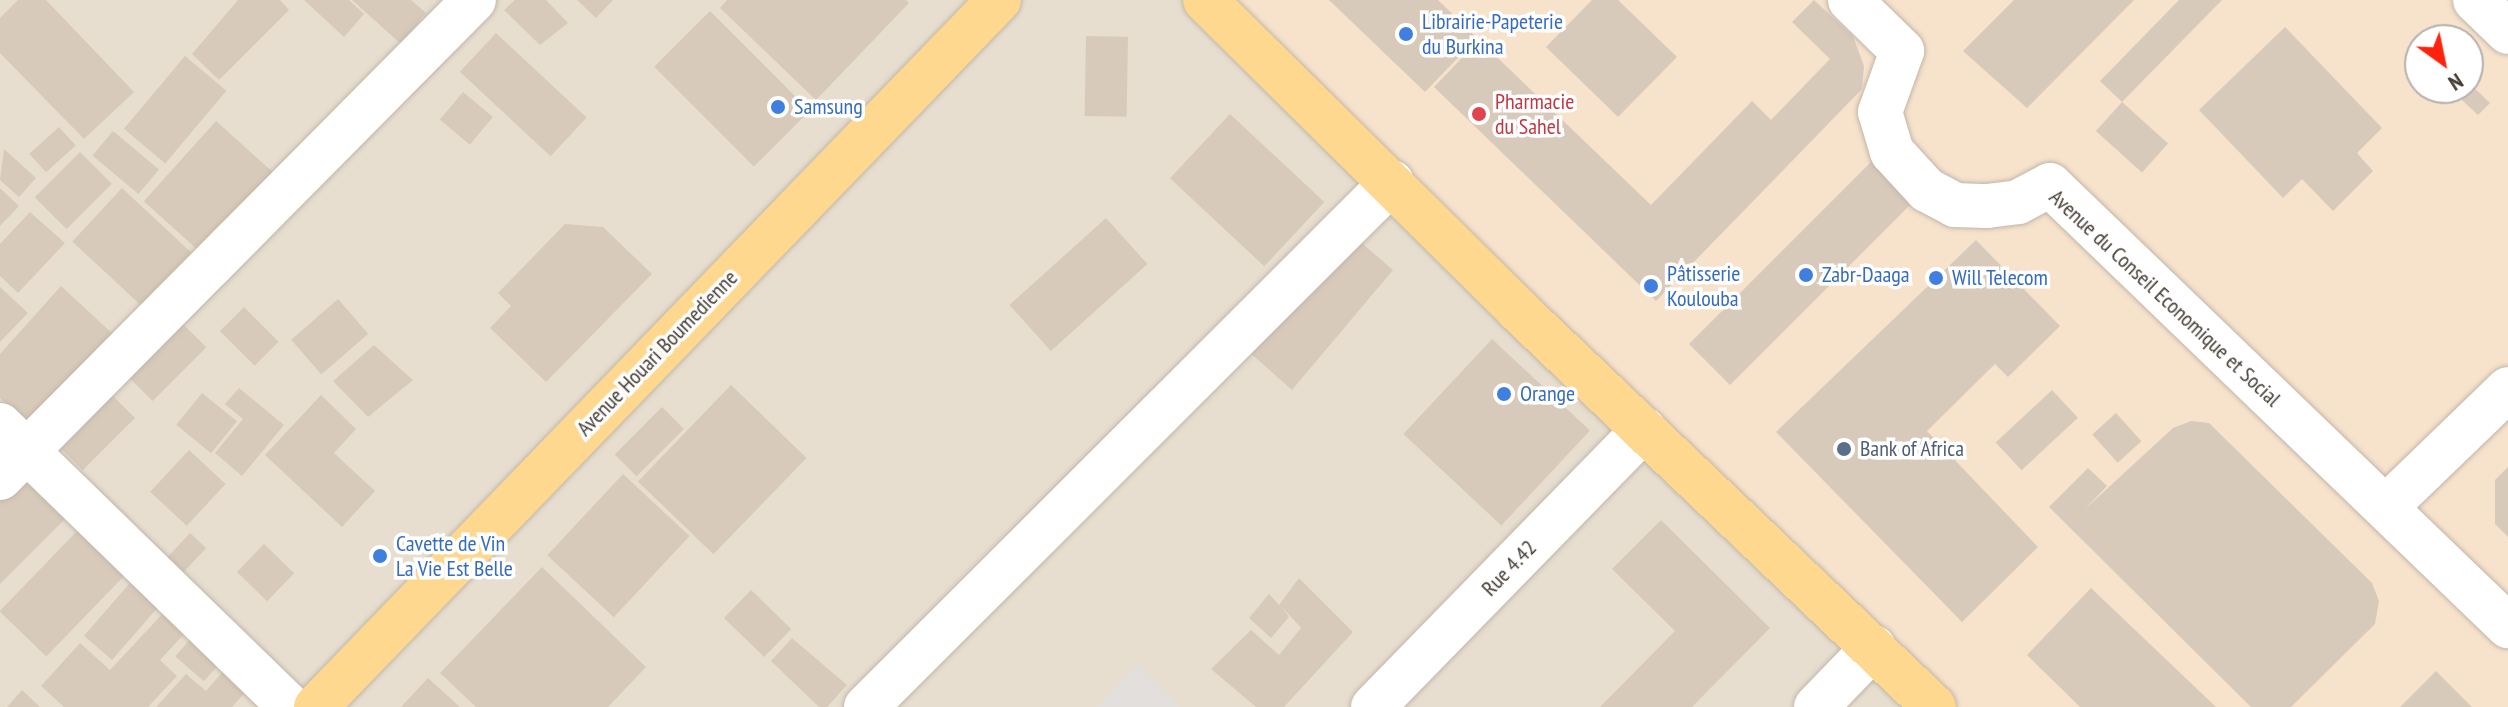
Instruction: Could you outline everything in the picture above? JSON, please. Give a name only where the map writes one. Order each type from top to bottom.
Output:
[{"type":"main road","name":"Avenue Houari Boumedienne","points":[[316,707],[999,0]]},
{"type":"main road","points":[[1205,0],[1934,707]]},
{"type":"street","points":[[290,707],[9,451],[474,0]]},
{"type":"street","name":"Avenue du Conseil Economique et Social","points":[[1850,0],[1902,51],[1880,112],[1892,152],[1927,190],[1955,205],[1987,206],[2018,202],[2050,185],[2508,626]]},
{"type":"street","points":[[2475,0],[2508,32]]},
{"type":"street","points":[[866,707],[1392,182]]},
{"type":"street","points":[[2386,507],[2508,389]]},
{"type":"street","name":"Rue 4.42","points":[[1373,707],[1644,429]]},
{"type":"street","points":[[1816,707],[1874,647]]},
{"type":"shaded area","points":[[0,0],[2508,0],[2508,707],[0,707]]},
{"type":"shaded area","points":[[1205,0],[2508,0],[2508,707],[1934,707]]},
{"type":"shaded area","points":[[1138,663],[1179,707],[1097,707]]},
{"type":"building","points":[[18,0],[46,0],[134,92],[84,139],[0,53],[0,18]]},
{"type":"building","points":[[238,0],[280,0],[289,10],[219,80],[192,54]]},
{"type":"building","points":[[304,0],[349,0],[364,14],[344,37]]},
{"type":"building","points":[[352,0],[411,0],[426,13],[401,44]]},
{"type":"building","points":[[515,0],[546,0],[568,23],[540,45],[504,10]]},
{"type":"building","points":[[577,0],[613,0],[596,18]]},
{"type":"building","points":[[727,0],[906,0],[909,3],[816,100],[720,8]]},
{"type":"building","points":[[1329,0],[1438,0],[1477,38],[1425,92]]},
{"type":"building","points":[[1592,0],[1618,0],[1677,57],[1618,117],[1546,47]]},
{"type":"building","points":[[1814,0],[1853,36],[1864,66],[1862,89],[1656,301],[1434,87],[1479,40],[1651,205],[1752,101],[1771,120],[1830,59],[1792,22]]},
{"type":"building","points":[[2014,0],[2134,0],[2027,108],[1963,51]]},
{"type":"building","points":[[2179,0],[2222,0],[2122,102],[2100,81]]},
{"type":"building","points":[[710,11],[810,111],[754,167],[654,67]]},
{"type":"building","points":[[2285,27],[2382,128],[2357,153],[2373,171],[2333,211],[2302,179],[2283,198],[2199,110]]},
{"type":"building","points":[[496,33],[587,118],[551,156],[460,72]]},
{"type":"building","points":[[1086,36],[1128,37],[1127,117],[1085,116]]},
{"type":"building","points":[[185,56],[226,91],[165,163],[124,129]]},
{"type":"building","points":[[463,92],[493,117],[470,145],[440,120]]},
{"type":"building","points":[[2484,97],[2490,103],[2478,115],[2466,104],[2484,104]]},
{"type":"building","points":[[2122,102],[2168,143],[2142,172],[2096,131]]},
{"type":"building","points":[[1230,114],[1324,202],[1264,266],[1170,178]]},
{"type":"building","points":[[216,121],[272,172],[200,252],[144,201]]},
{"type":"building","points":[[59,127],[76,146],[46,172],[29,154]]},
{"type":"building","points":[[113,131],[159,170],[138,194],[92,156]]},
{"type":"building","points":[[4,149],[36,178],[19,197],[0,180]]},
{"type":"building","points":[[80,152],[112,184],[67,229],[35,197]]},
{"type":"building","points":[[1875,158],[1916,199],[1730,385],[1689,344]]},
{"type":"building","points":[[0,188],[19,206],[0,226]]},
{"type":"building","points":[[122,188],[192,253],[142,307],[72,241]]},
{"type":"building","points":[[30,212],[65,243],[18,293],[0,276],[0,244]]},
{"type":"building","points":[[1106,218],[1147,264],[1051,351],[1009,305]]},
{"type":"building","points":[[565,224],[603,227],[652,274],[546,382],[490,328],[511,306],[498,293]]},
{"type":"building","points":[[1349,232],[1393,270],[1292,390],[1239,343]]},
{"type":"building","points":[[1976,240],[2060,326],[2008,377],[1995,364],[1927,431],[2038,547],[1962,622],[1776,432]]},
{"type":"building","points":[[61,286],[114,335],[32,427],[0,398],[0,354]]},
{"type":"building","points":[[0,287],[28,313],[0,342]]},
{"type":"building","points":[[338,299],[368,334],[321,374],[291,340]]},
{"type":"building","points":[[244,307],[279,342],[255,366],[220,331]]},
{"type":"building","points":[[183,324],[206,347],[153,401],[129,378]]},
{"type":"building","points":[[1492,339],[1590,430],[1501,525],[1403,434]]},
{"type":"building","points":[[374,345],[413,380],[368,417],[333,381]]},
{"type":"building","points":[[731,385],[807,458],[713,554],[638,481]]},
{"type":"building","points":[[239,388],[284,425],[242,476],[215,453],[243,419],[225,404]]},
{"type":"building","points":[[2052,390],[2078,418],[2022,470],[1996,443]]},
{"type":"building","points":[[202,393],[237,421],[211,453],[176,425]]},
{"type":"building","points":[[111,394],[135,418],[83,470],[59,446]]},
{"type":"building","points":[[321,395],[356,429],[334,453],[375,491],[342,527],[265,455]]},
{"type":"building","points":[[662,407],[684,429],[637,476],[615,454]]},
{"type":"building","points":[[2116,413],[2141,441],[2118,463],[2092,434]]},
{"type":"building","points":[[2191,421],[2209,423],[2372,583],[2379,601],[2375,624],[2291,707],[2251,707],[2049,507],[2088,468],[2107,486],[2085,509],[2173,428]]},
{"type":"building","points":[[189,450],[226,484],[187,526],[150,492]]},
{"type":"building","points":[[2508,467],[2508,537],[2495,524],[2495,480]]},
{"type":"building","points":[[29,471],[71,513],[0,584],[0,500]]},
{"type":"building","points":[[623,474],[690,536],[614,617],[547,555]]},
{"type":"building","points":[[1661,520],[1770,628],[1692,707],[1600,707],[1675,631],[1612,569]]},
{"type":"building","points":[[78,530],[125,575],[46,656],[0,611]]},
{"type":"building","points":[[190,533],[206,548],[184,572],[167,557]]},
{"type":"building","points":[[264,544],[294,573],[267,601],[237,572]]},
{"type":"building","points":[[542,567],[646,667],[608,707],[476,707],[440,673]]},
{"type":"building","points":[[1299,578],[1353,632],[1284,707],[1256,707],[1211,669],[1251,630],[1279,655],[1301,628],[1282,607],[1289,617],[1271,638],[1249,618],[1269,594],[1279,605]]},
{"type":"building","points":[[130,583],[158,607],[112,660],[84,636]]},
{"type":"building","points":[[2091,588],[2216,707],[2080,707],[2027,655]]},
{"type":"building","points":[[751,590],[791,629],[764,657],[724,618]]},
{"type":"building","points":[[166,610],[188,630],[160,660],[177,676],[148,707],[64,707],[41,686],[80,643],[110,670]]},
{"type":"building","points":[[193,636],[222,661],[204,681],[175,656]]},
{"type":"building","points":[[792,638],[847,685],[827,707],[819,707],[771,661]]},
{"type":"building","points":[[227,667],[250,687],[232,707],[156,707],[186,674],[206,691]]},
{"type":"building","points":[[2436,671],[2472,707],[2400,707]]},
{"type":"building","points":[[428,678],[460,707],[401,707]]},
{"type":"building","points":[[22,690],[40,707],[7,707]]},
{"type":"place","name":"Librairie-Papeterie du Burkina","points":[[1406,34]]},
{"type":"place","name":"Samsung","points":[[778,107]]},
{"type":"place","name":"Pharmacie du Sahel","points":[[1479,114]]},
{"type":"place","name":"Zabr-Daaga","points":[[1806,275]]},
{"type":"place","name":"Will Telecom","points":[[1936,278]]},
{"type":"place","name":"Pâtisserie Koulouba","points":[[1651,286]]},
{"type":"place","name":"Orange","points":[[1504,394]]},
{"type":"place","name":"Bank of Africa","points":[[1844,449]]},
{"type":"place","name":"Cavette de Vin La Vie Est Belle","points":[[380,556]]}]
